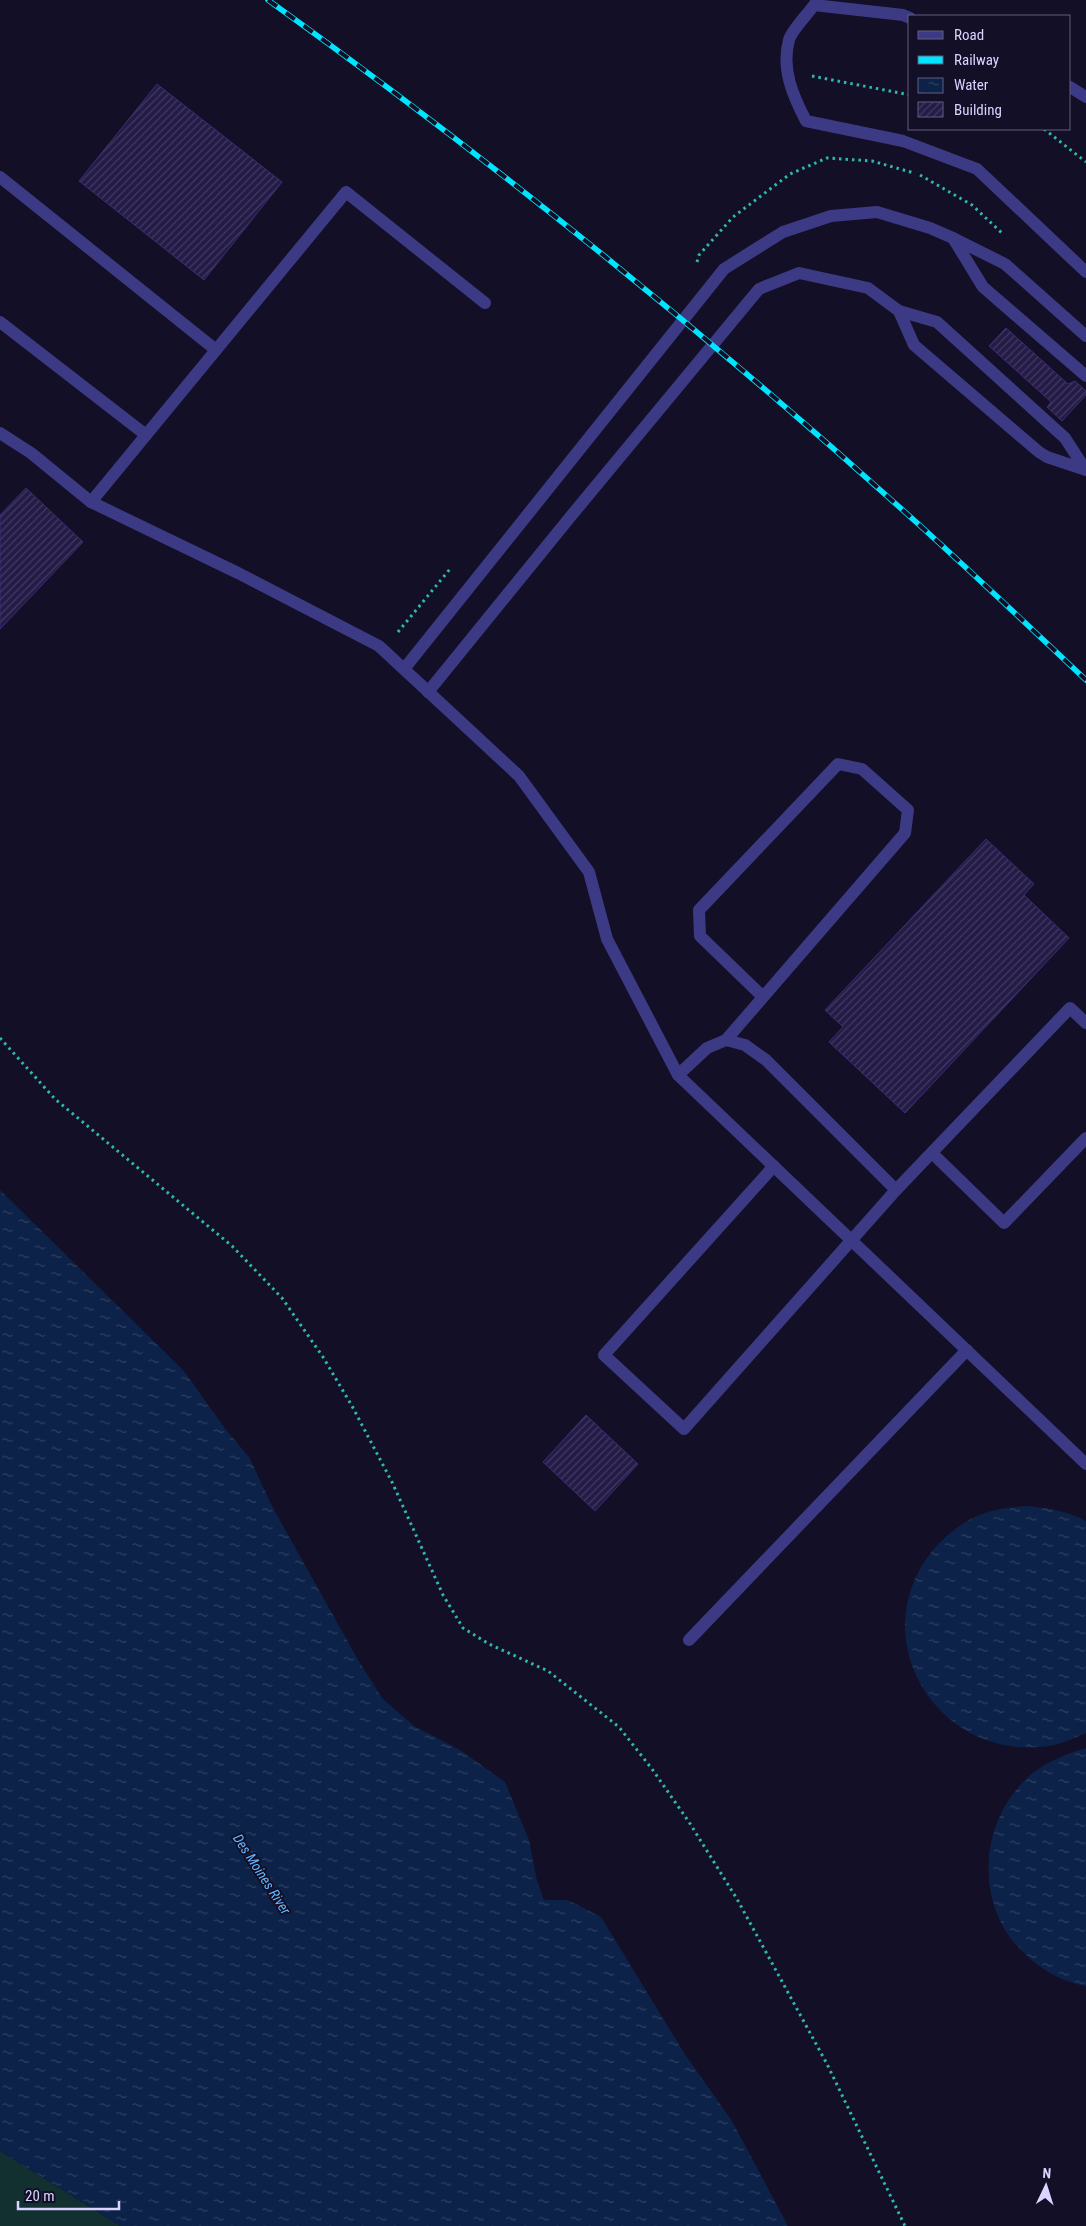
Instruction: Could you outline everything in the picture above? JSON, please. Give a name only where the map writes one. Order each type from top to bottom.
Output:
[{"type":"lane","points":[[908,17],[814,5],[789,38],[787,72],[794,97],[806,121],[903,141],[978,169],[1086,272]]},
{"type":"lane","points":[[1071,87],[1086,97]]},
{"type":"lane","points":[[0,177],[216,350]]},
{"type":"lane","points":[[91,502],[346,192],[485,303]]},
{"type":"lane","points":[[404,670],[724,269],[783,232],[831,216],[877,212],[930,228],[1004,264],[1086,336]]},
{"type":"lane","points":[[953,238],[983,287],[1086,376]]},
{"type":"lane","points":[[428,692],[577,508],[759,289],[799,273],[868,288],[899,311],[937,322],[1065,438],[1086,470]]},
{"type":"lane","points":[[899,311],[914,345],[1032,446],[1047,457],[1086,470]]},
{"type":"lane","points":[[0,322],[146,436]]},
{"type":"lane","points":[[0,433],[31,453],[91,502],[238,573],[379,646],[519,776],[589,872],[606,939],[678,1075],[1086,1464]]},
{"type":"lane","points":[[678,1075],[706,1048],[726,1040],[905,833],[908,810],[862,769],[838,764],[699,910],[700,936],[763,997]]},
{"type":"lane","points":[[774,1166],[604,1355],[684,1429],[896,1190],[1070,1008],[1086,1023]]},
{"type":"lane","points":[[726,1040],[745,1045],[766,1060],[896,1190]]},
{"type":"lane","points":[[932,1152],[1004,1223],[1086,1138]]},
{"type":"lane","points":[[689,1640],[967,1350]]},
{"type":"path","points":[[787,72],[908,95]]},
{"type":"path","points":[[1045,130],[1086,162]]},
{"type":"path","points":[[0,1038],[56,1099],[232,1246],[282,1298],[323,1357],[352,1406],[392,1482],[443,1595],[463,1628],[490,1644],[548,1671],[619,1727],[652,1768],[689,1822],[737,1899],[827,2064],[905,2226]]},
{"type":"green space","points":[[0,2151],[120,2226],[0,2226]]},
{"type":"water","name":"Des Moines River","points":[[0,1190],[184,1371],[226,1430],[249,1457],[273,1508],[357,1658],[382,1698],[414,1726],[460,1750],[505,1782],[529,1840],[537,1881],[544,1900],[568,1900],[601,1917],[686,2056],[732,2121],[788,2226],[120,2226],[0,2151]]},
{"type":"water","points":[[1027,1506],[1057,1510],[1086,1521],[1086,1733],[1063,1742],[1039,1747],[1001,1744],[968,1731],[940,1710],[920,1683],[908,1651],[905,1617],[913,1583],[933,1550],[943,1539],[955,1529],[982,1514],[1004,1508]]},
{"type":"water","points":[[1086,1748],[1086,1986],[1061,1979],[1046,1971],[1026,1955],[1010,1937],[998,1916],[991,1893],[988,1870],[991,1846],[997,1823],[1008,1801],[1023,1782],[1037,1770],[1052,1761]]},
{"type":"building","points":[[157,84],[282,182],[204,280],[79,181]]},
{"type":"building","points":[[1006,328],[1068,384],[1075,381],[1086,391],[1086,395],[1062,421],[1047,407],[1051,402],[989,346]]},
{"type":"building","points":[[26,488],[83,542],[0,629],[0,515]]},
{"type":"building","points":[[986,839],[1034,884],[1024,895],[1069,938],[905,1113],[829,1042],[843,1027],[825,1010]]},
{"type":"building","points":[[586,1415],[638,1464],[595,1511],[543,1462]]},
{"type":"railway","points":[[268,0],[522,190],[686,323],[767,391],[926,531],[1086,680]]}]
